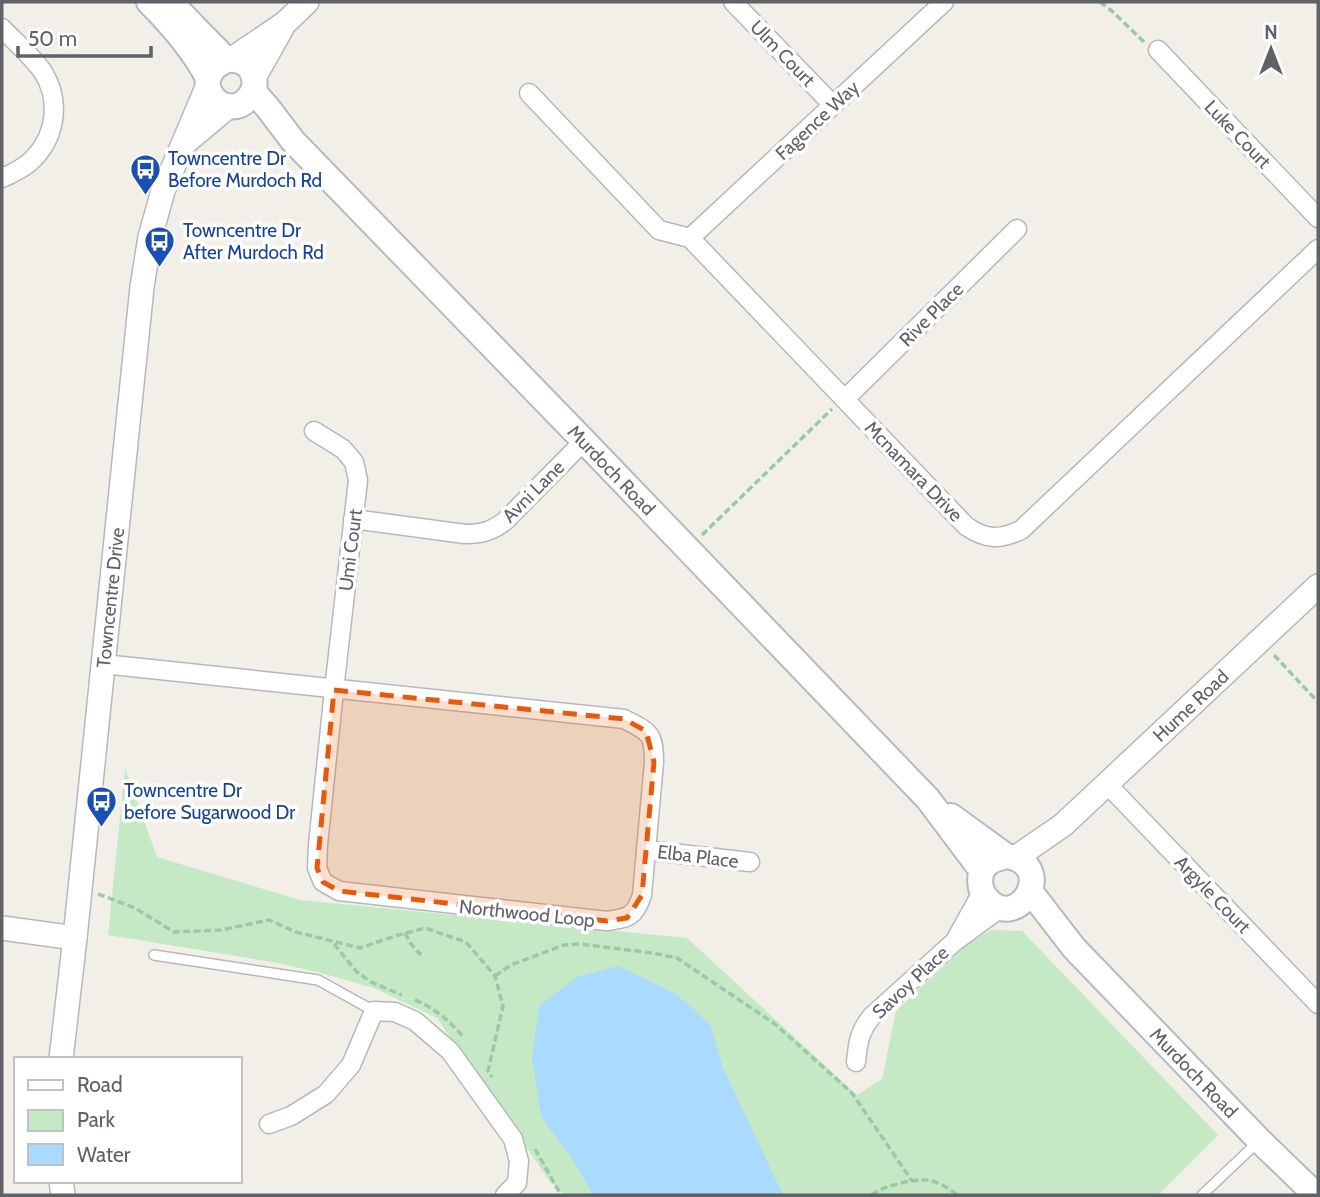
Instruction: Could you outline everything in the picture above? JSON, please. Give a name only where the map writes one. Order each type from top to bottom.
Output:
[{"type":"main road","name":"Murdoch Road","points":[[149,2],[172,25],[197,57],[214,99],[293,141]]},
{"type":"main road","name":"Murdoch Road","points":[[171,2],[196,30],[230,60],[242,62],[250,68],[254,85],[293,141],[928,799],[1017,882],[1074,947],[1260,1141],[1317,1195]]},
{"type":"main road","points":[[208,82],[211,71],[217,64],[230,60]]},
{"type":"main road","points":[[231,106],[246,102],[254,85]]},
{"type":"main road","name":"Murdoch Road","points":[[928,799],[982,882],[988,901],[996,906],[1017,882]]},
{"type":"main road","points":[[982,882],[989,862],[1017,882]]},
{"type":"street","points":[[230,60],[285,23],[307,2]]},
{"type":"street","name":"Ulm Court","points":[[733,2],[833,105]]},
{"type":"street","name":"Fagence Way","points":[[690,238],[944,2]]},
{"type":"street","points":[[254,85],[285,23]]},
{"type":"street","points":[[2,28],[42,70],[51,87],[55,106],[49,136],[34,159],[2,178]]},
{"type":"street","name":"Luke Court","points":[[1158,50],[1318,218]]},
{"type":"street","name":"Towncentre Drive","points":[[61,1057],[149,237],[163,191],[208,82]]},
{"type":"street","name":"Mcnamara Drive","points":[[529,93],[659,230],[690,238],[978,535],[1007,537],[1021,530],[1318,249]]},
{"type":"street","name":"Towncentre Drive","points":[[184,144],[231,106]]},
{"type":"street","name":"Rive Place","points":[[844,398],[1017,229]]},
{"type":"street","name":"Umi Court","points":[[314,431],[343,449],[354,462],[358,480],[334,690]]},
{"type":"street","name":"Avni Lane","points":[[354,519],[482,534],[505,521],[584,441]]},
{"type":"street","name":"Hume Road","points":[[1017,882],[1063,825],[1318,586]]},
{"type":"street","name":"Northwood Loop","points":[[103,664],[624,719],[646,731],[654,744],[642,895],[638,908],[627,918],[607,921],[339,891],[323,882],[317,868],[318,845],[334,690]]},
{"type":"street","name":"Argyle Court","points":[[1107,784],[1318,1004]]},
{"type":"street","name":"Elba Place","points":[[646,850],[750,862]]},
{"type":"street","name":"Savoy Place","points":[[954,942],[982,882]]},
{"type":"street","name":"Savoy Place","points":[[856,1062],[859,1038],[872,1016],[1017,882]]},
{"type":"street","points":[[2,928],[75,938]]},
{"type":"street","points":[[269,1124],[291,1116],[326,1094],[351,1065],[374,1011],[396,1012],[415,1021],[450,1051],[513,1139],[519,1161],[511,1189],[532,1195]]},
{"type":"lane","points":[[154,955],[318,980],[374,1011]]},
{"type":"lane","points":[[1202,1195],[1260,1141]]},
{"type":"path","points":[[1100,2],[1143,41],[1158,50]]},
{"type":"path","points":[[688,549],[844,398]]},
{"type":"path","points":[[1269,649],[1318,702]]},
{"type":"path","points":[[98,894],[135,908],[174,932],[221,930],[269,920],[296,932],[360,948],[425,928],[466,942],[495,976],[503,1006],[488,1071],[496,1083]]},
{"type":"path","points":[[405,933],[421,956]]},
{"type":"path","points":[[495,976],[511,965],[564,945],[580,944],[677,958],[775,1024],[852,1093],[912,1181]]},
{"type":"path","points":[[530,1140],[561,1195]]},
{"type":"path","points":[[872,1195],[878,1190],[912,1181],[929,1180],[954,1191],[957,1195]]},
{"type":"highlighted area","points":[[334,690],[624,719],[646,731],[654,762],[642,895],[627,918],[607,921],[339,891],[323,882],[317,868]]},
{"type":"green space","points":[[125,768],[157,857],[300,900],[687,938],[857,1095],[882,1079],[896,1011],[967,944],[991,930],[1022,931],[1218,1135],[1158,1195],[566,1195],[551,1183],[437,1018],[374,988],[321,973],[273,962],[108,935]]},
{"type":"water","points":[[618,966],[676,994],[710,1024],[723,1068],[783,1195],[593,1195],[573,1160],[541,1117],[532,1058],[539,1006],[577,977]]},
{"type":"place","name":"Towncentre Dr Before Murdoch Rd","points":[[145,196]]},
{"type":"place","name":"Towncentre Dr After Murdoch Rd","points":[[160,268]]},
{"type":"place","name":"Towncentre Dr before Sugarwood Dr","points":[[101,828]]}]
